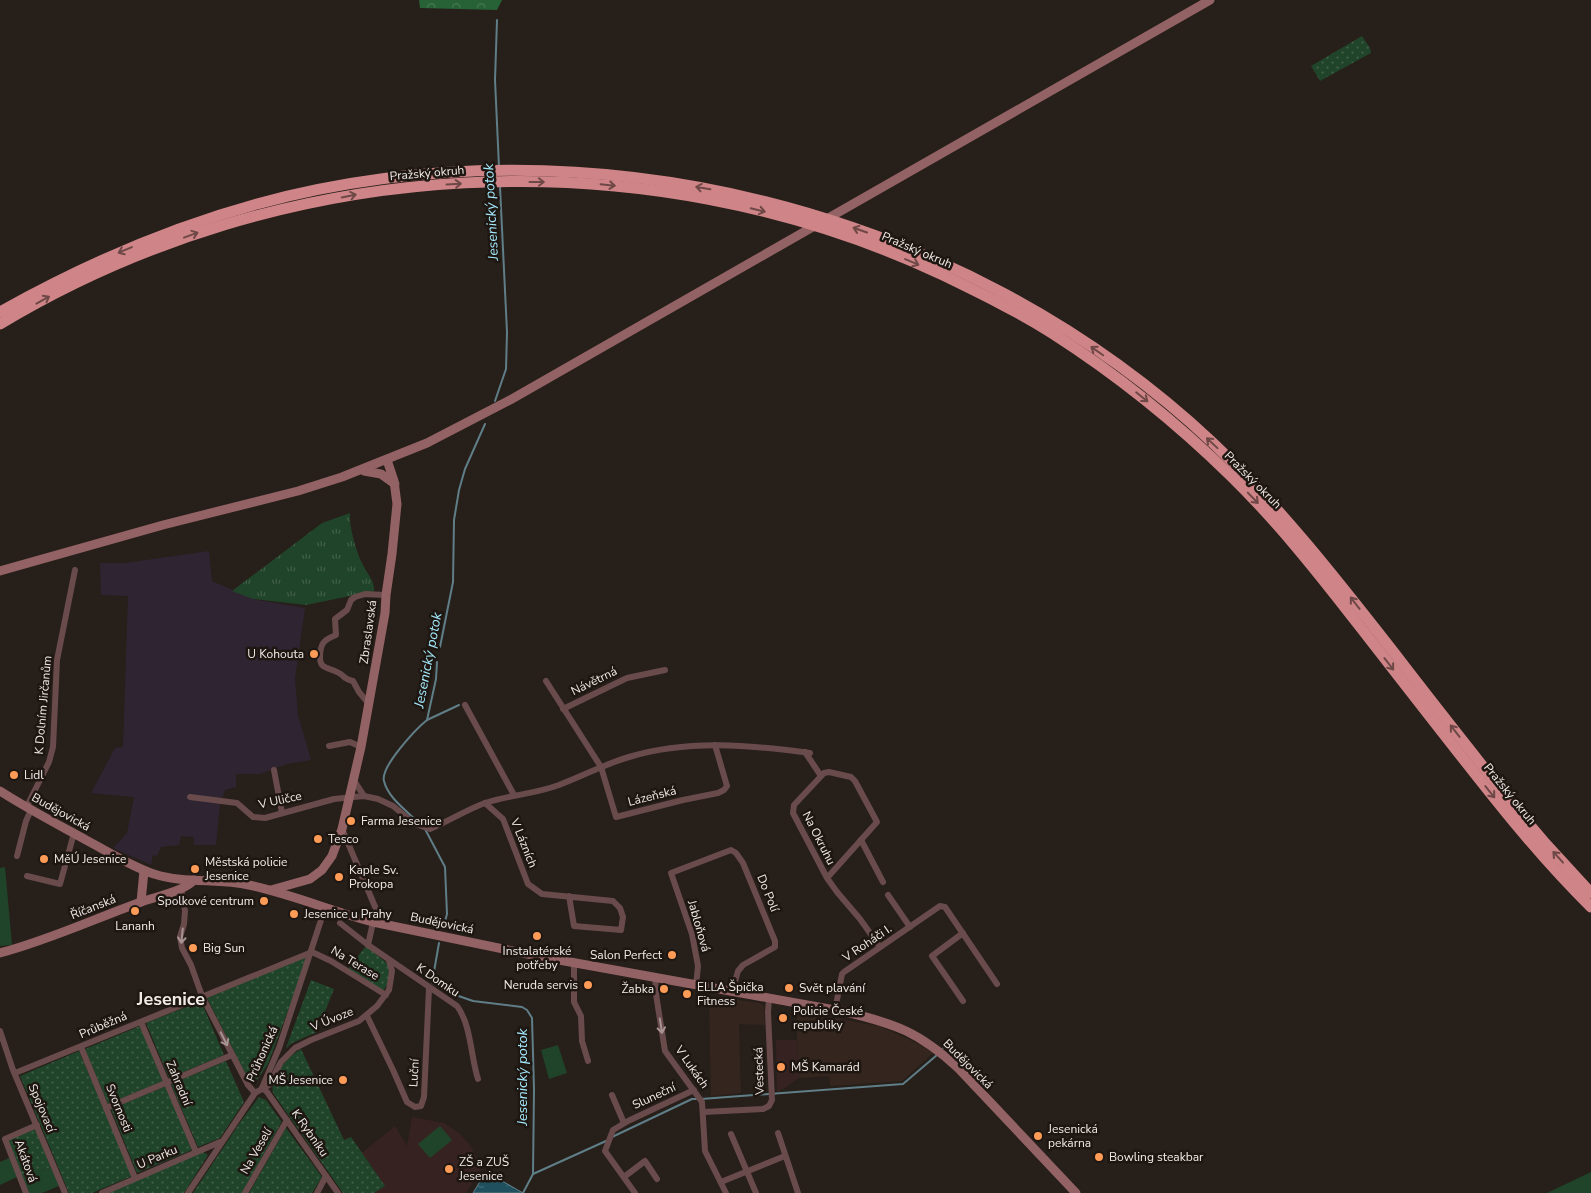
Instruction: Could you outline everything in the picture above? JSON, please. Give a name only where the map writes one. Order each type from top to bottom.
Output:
[{"type":"highway","name":"Pražský okruh","points":[[0,312],[63,278],[131,247],[201,221],[312,191],[430,174],[477,177],[597,174],[653,180],[730,193],[803,211],[861,230],[930,258],[1016,300],[1112,361],[1171,407],[1210,441],[1261,492],[1301,536],[1523,817],[1591,893]]},
{"type":"highway","name":"Pražský okruh","points":[[516,176],[559,182],[652,190],[729,203],[799,221],[859,241],[925,267],[1012,310],[1078,350],[1166,416],[1270,516],[1335,594],[1515,823],[1558,873],[1591,907]]},
{"type":"highway","name":"Pražský okruh","points":[[0,324],[100,271],[170,243],[230,223],[264,213],[369,192],[431,185],[477,177]]},
{"type":"main road","points":[[0,571],[153,527],[298,491],[359,471],[427,443],[493,410],[1210,0]]},
{"type":"main road","points":[[386,595],[397,504],[395,485],[387,460]]},
{"type":"main road","points":[[359,471],[372,471],[381,474],[395,485]]},
{"type":"main road","name":"Zbraslavská","points":[[270,890],[310,879],[322,870],[332,856],[342,829],[361,747],[385,613],[386,595]]},
{"type":"main road","name":"Budějovická","points":[[0,791],[28,809],[144,870],[164,877],[236,882],[270,890],[373,922],[574,963],[836,1010],[881,1020],[903,1028],[922,1038],[958,1068],[1076,1193]]},
{"type":"main road","points":[[141,902],[144,870]]},
{"type":"main road","name":"Říčanská","points":[[0,954],[30,945],[181,888],[191,884],[194,880]]},
{"type":"street","name":"K Dolním Jirčanům","points":[[17,856],[28,809],[49,762],[53,747],[57,660],[75,570]]},
{"type":"street","name":"Zbraslavská","points":[[369,704],[353,680],[345,679],[338,672],[323,666],[320,662],[320,648],[322,643],[328,638],[336,635],[335,619],[347,610],[354,597],[365,594],[386,595]]},
{"type":"street","name":"Návětrná","points":[[564,709],[627,678],[665,670]]},
{"type":"street","name":"Návětrná","points":[[546,681],[601,767]]},
{"type":"street","points":[[465,705],[514,795]]},
{"type":"street","points":[[330,746],[350,742],[361,747]]},
{"type":"street","points":[[348,798],[364,796],[378,799],[392,806],[415,824],[430,829],[485,803],[557,786],[630,756],[660,749],[715,745],[745,746],[807,753],[820,776]]},
{"type":"street","name":"Lázeňská","points":[[601,767],[616,817],[724,790],[727,786],[715,745]]},
{"type":"street","points":[[274,770],[282,813]]},
{"type":"street","name":"Na Okruhu","points":[[827,878],[877,822],[855,781],[851,777],[829,772],[820,776],[794,805],[792,809],[794,816],[827,878],[880,947]]},
{"type":"street","points":[[353,779],[364,796]]},
{"type":"street","name":"V Uličce","points":[[190,797],[237,804],[252,817],[265,818],[334,799],[348,798]]},
{"type":"street","name":"V Lázních","points":[[485,803],[503,819],[528,884],[542,894],[569,896],[613,901],[620,908],[623,918],[621,930],[574,926],[569,896]]},
{"type":"street","points":[[342,829],[376,909],[368,945]]},
{"type":"street","points":[[27,876],[60,884],[74,833]]},
{"type":"street","points":[[861,840],[883,882]]},
{"type":"street","name":"Do Polí","points":[[671,873],[731,850],[743,862],[775,941],[775,947],[743,965],[738,971],[732,992]]},
{"type":"street","name":"Jabloňová","points":[[671,873],[692,934],[698,966],[696,986]]},
{"type":"street","points":[[181,888],[185,911],[180,937],[182,948],[192,964],[202,996],[232,1055],[255,1093]]},
{"type":"street","name":"V Roháči I.","points":[[888,895],[910,926]]},
{"type":"street","name":"V Roháči I.","points":[[836,1010],[842,974],[940,906],[945,907],[997,984]]},
{"type":"street","name":"Průhonická","points":[[188,1193],[255,1093],[262,1088],[279,1048],[325,908]]},
{"type":"street","name":"K Domku","points":[[340,923],[389,960],[454,1003],[460,1010],[478,1079]]},
{"type":"street","points":[[963,934],[932,956],[963,1001]]},
{"type":"street","name":"Průběžná","points":[[15,1074],[312,952]]},
{"type":"street","name":"Na Terase","points":[[312,952],[331,961],[386,996]]},
{"type":"street","name":"V Úvoze","points":[[262,1088],[269,1085],[281,1062],[295,1048],[359,1021],[377,1006],[389,990],[392,968],[389,960]]},
{"type":"street","points":[[574,963],[574,1002],[582,1016],[582,1041],[588,1062]]},
{"type":"street","name":"V Lukách","points":[[656,978],[655,988],[665,1051],[698,1096],[703,1112],[705,1151],[726,1193]]},
{"type":"street","name":"Luční","points":[[367,1016],[407,1102],[415,1107],[421,1106],[424,1097],[429,988]]},
{"type":"street","name":"Vestecká","points":[[703,1112],[764,1109],[769,1106],[772,1094],[769,999]]},
{"type":"street","name":"Zahradní","points":[[141,1022],[196,1152]]},
{"type":"street","name":"Spojovací","points":[[0,1031],[15,1074],[65,1193]]},
{"type":"street","name":"Svornosti","points":[[81,1047],[135,1178]]},
{"type":"street","points":[[106,1108],[232,1055]]},
{"type":"street","name":"K Rybníku","points":[[262,1088],[267,1092],[338,1193]]},
{"type":"street","name":"Sluneční","points":[[612,1095],[624,1123]]},
{"type":"street","name":"Sluneční","points":[[635,1193],[605,1151],[613,1130],[624,1123],[698,1096]]},
{"type":"street","name":"Na Veselí","points":[[245,1193],[287,1120]]},
{"type":"street","name":"Akátová","points":[[26,1193],[5,1139],[37,1125]]},
{"type":"street","points":[[778,1133],[798,1193]]},
{"type":"street","points":[[731,1134],[756,1193]]},
{"type":"street","name":"U Parku","points":[[102,1193],[222,1142]]},
{"type":"street","points":[[720,1182],[785,1156]]},
{"type":"street","points":[[624,1177],[645,1161],[657,1179]]},
{"type":"street","points":[[317,1193],[326,1176]]},
{"type":"shaded area","points":[[209,551],[212,581],[253,599],[305,608],[295,679],[298,715],[311,760],[287,764],[260,774],[236,774],[236,787],[225,790],[220,805],[216,845],[194,845],[194,837],[181,836],[179,845],[161,847],[157,856],[153,855],[151,865],[113,848],[127,833],[134,797],[91,793],[115,748],[123,747],[128,596],[101,595],[100,563],[125,563]]},
{"type":"shaded area","points":[[709,996],[760,1003],[764,1006],[765,1025],[739,1024],[741,1093],[711,1096]]},
{"type":"shaded area","points":[[797,1011],[879,1026],[934,1052],[902,1081],[830,1086],[829,1076],[799,1078]]},
{"type":"shaded area","points":[[776,1040],[797,1040],[799,1078],[777,1093]]},
{"type":"shaded area","points":[[412,1117],[444,1123],[459,1133],[470,1145],[482,1168],[466,1193],[374,1193],[384,1185],[362,1153],[395,1126],[407,1146]]},
{"type":"green space","points":[[419,0],[502,0],[497,10],[420,8]]},
{"type":"green space","points":[[1362,36],[1371,53],[1320,81],[1311,66]]},
{"type":"green space","points":[[350,513],[355,545],[362,563],[372,580],[374,591],[306,605],[253,599],[232,591],[322,523]]},
{"type":"green space","points":[[5,867],[12,945],[0,946],[0,868]]},
{"type":"green space","points":[[366,946],[388,964],[390,970],[387,985],[383,991],[348,969]]},
{"type":"green space","points":[[304,957],[307,960],[268,1064],[255,1083],[247,1077],[207,998]]},
{"type":"green space","points":[[311,980],[334,989],[317,1032],[292,1043],[286,1048]]},
{"type":"green space","points":[[201,1001],[224,1055],[169,1078],[146,1023]]},
{"type":"green space","points":[[140,1026],[163,1081],[108,1104],[85,1049]]},
{"type":"green space","points":[[558,1045],[567,1073],[549,1079],[541,1050]]},
{"type":"green space","points":[[301,1049],[344,1140],[351,1137],[385,1186],[374,1193],[343,1193],[273,1093],[274,1080],[277,1074],[286,1062]]},
{"type":"green space","points":[[79,1051],[132,1176],[92,1193],[69,1193],[20,1076]]},
{"type":"green space","points":[[226,1061],[244,1102],[220,1138],[198,1147],[171,1084]]},
{"type":"green space","points":[[166,1086],[192,1150],[137,1173],[111,1109]]},
{"type":"green space","points":[[259,1097],[266,1100],[281,1123],[242,1193],[193,1193],[241,1121]]},
{"type":"green space","points":[[440,1126],[452,1140],[430,1158],[418,1144]]},
{"type":"green space","points":[[286,1128],[322,1177],[312,1193],[249,1193]]},
{"type":"green space","points":[[35,1129],[51,1167],[23,1179],[8,1140]]},
{"type":"green space","points":[[203,1152],[208,1155],[184,1193],[107,1193]]},
{"type":"green space","points":[[9,1158],[17,1177],[0,1185],[0,1162]]},
{"type":"green space","points":[[51,1167],[59,1186],[42,1193],[29,1193],[23,1179]]},
{"type":"green space","points":[[1591,1172],[1591,1193],[1547,1193]]},
{"type":"water","points":[[490,1174],[523,1193],[473,1193],[484,1175]]},
{"type":"waterway","name":"Jesenický potok","points":[[497,20],[495,80],[499,167]]},
{"type":"waterway","name":"Jesenický potok","points":[[495,401],[506,369],[507,332],[500,187]]},
{"type":"waterway","name":"Jesenický potok","points":[[440,647],[453,582],[454,520],[459,490],[465,469],[485,424]]},
{"type":"waterway","name":"Jesenický potok","points":[[418,822],[389,793],[384,781],[384,775],[387,767],[400,749],[427,720],[436,679],[437,662]]},
{"type":"waterway","points":[[427,720],[459,705]]},
{"type":"waterway","name":"Jesenický potok","points":[[425,829],[445,867],[447,914],[443,929]]},
{"type":"waterway","name":"Jesenický potok","points":[[439,943],[432,983],[450,993],[473,1001],[522,1007],[527,1010],[532,1018],[534,1089],[533,1174],[523,1193]]},
{"type":"waterway","points":[[943,1048],[949,1041]]},
{"type":"waterway","points":[[701,1099],[903,1084],[937,1055]]},
{"type":"waterway","points":[[612,1137],[692,1099],[696,1099]]},
{"type":"waterway","points":[[533,1174],[606,1141]]},
{"type":"place","name":"U Kohouta","points":[[314,654]]},
{"type":"place","name":"Lidl","points":[[14,775]]},
{"type":"place","name":"Farma Jesenice","points":[[351,821]]},
{"type":"place","name":"Tesco","points":[[318,839]]},
{"type":"place","name":"MěÚ Jesenice","points":[[44,859]]},
{"type":"place","name":"Městská policie Jesenice","points":[[195,869]]},
{"type":"place","name":"Kaple Sv. Prokopa","points":[[339,877]]},
{"type":"place","name":"Spolkové centrum","points":[[264,901]]},
{"type":"place","name":"Lananh","points":[[135,911]]},
{"type":"place","name":"Jesenice u Prahy","points":[[294,914]]},
{"type":"place","name":"Instalatérské potřeby","points":[[537,936]]},
{"type":"place","name":"Big Sun","points":[[193,948]]},
{"type":"place","name":"Salon Perfect","points":[[672,955]]},
{"type":"place","name":"Neruda servis","points":[[588,985]]},
{"type":"place","name":"Svět plavání","points":[[789,988]]},
{"type":"place","name":"Žabka","points":[[664,989]]},
{"type":"place","name":"ELLA Špička Fitness","points":[[687,994]]},
{"type":"place","name":"Policie České republiky","points":[[783,1018]]},
{"type":"place","name":"MŠ Kamarád","points":[[781,1067]]},
{"type":"place","name":"MŠ Jesenice","points":[[343,1080]]},
{"type":"place","name":"Jesenická pekárna","points":[[1038,1136]]},
{"type":"place","name":"Bowling steakbar","points":[[1099,1157]]},
{"type":"place","name":"ZŠ a ZUŠ Jesenice","points":[[449,1169]]},
{"type":"district","name":"Jesenice","points":[[171,999]]}]
